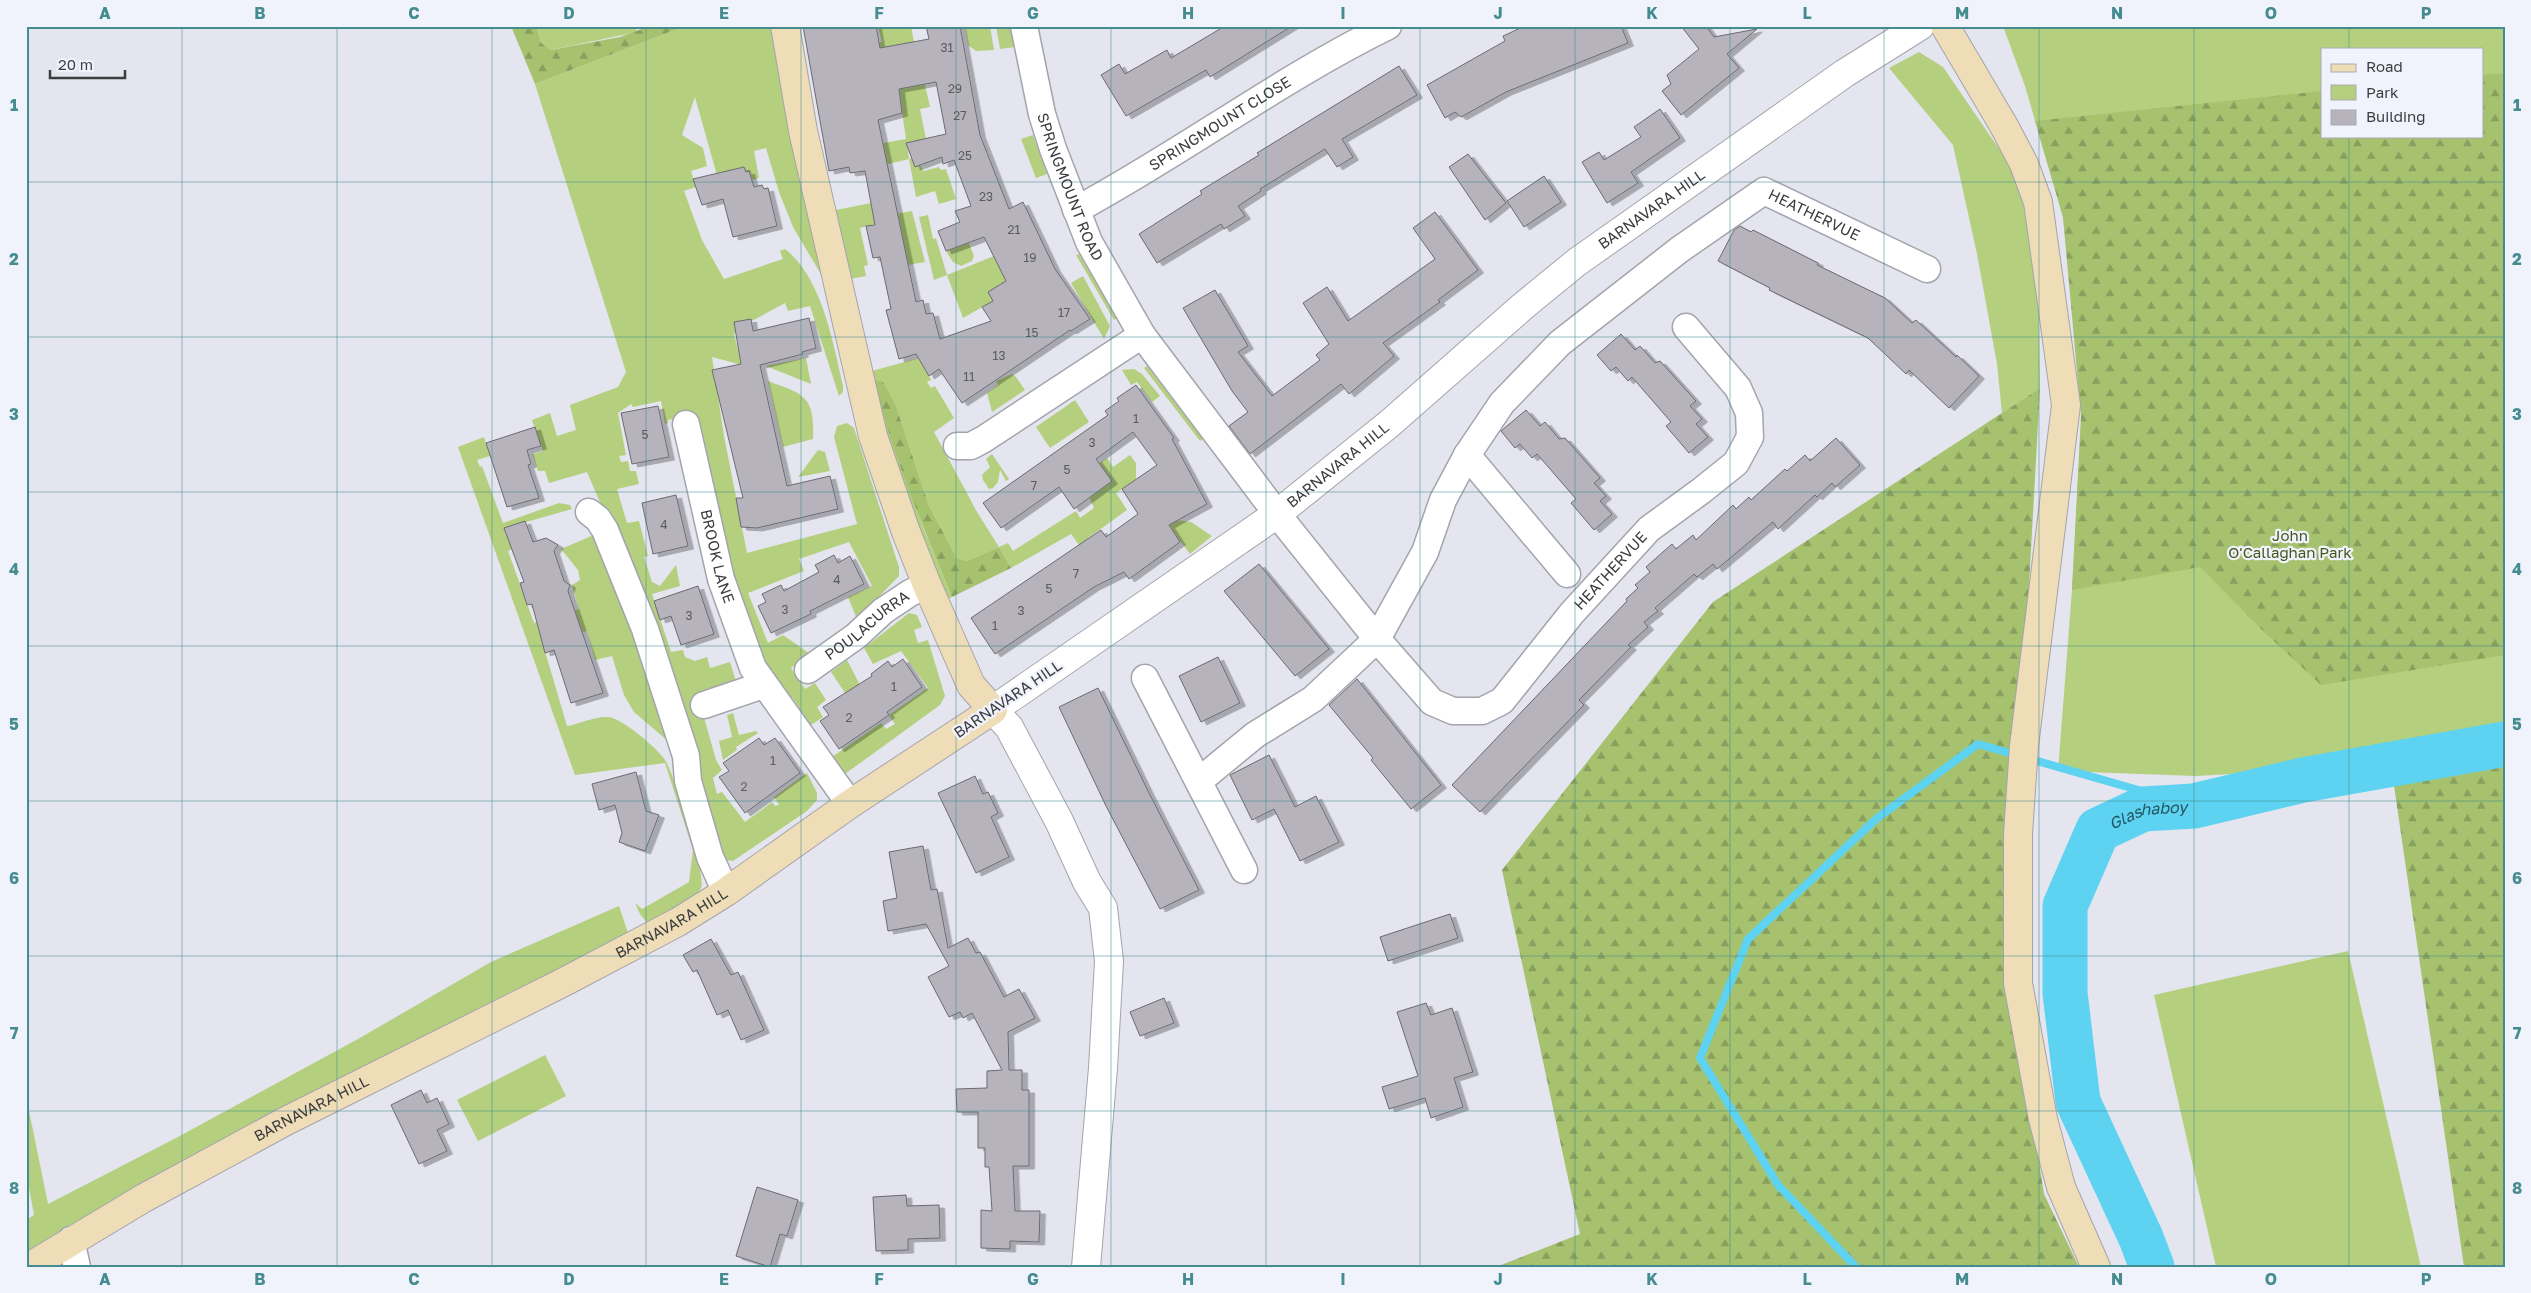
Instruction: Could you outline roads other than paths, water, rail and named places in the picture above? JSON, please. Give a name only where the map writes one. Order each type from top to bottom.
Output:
[{"type":"main road","points":[[785,26],[804,131],[867,414],[903,524],[927,585],[971,685],[993,710]]},
{"type":"main road","points":[[1945,26],[2004,126],[2024,164],[2038,202],[2066,405],[2024,746],[2018,834],[2018,983],[2043,1119],[2061,1187],[2096,1267]]},
{"type":"main road","name":"BARNAVARA HILL","points":[[29,1267],[70,1240],[286,1121],[629,949],[726,892],[850,804],[993,710]]},
{"type":"street","name":"SPRINGMOUNT ROAD","points":[[1024,26],[1042,114],[1053,149],[1089,242],[1142,335],[1277,514]]},
{"type":"street","name":"SPRINGMOUNT CLOSE","points":[[1076,210],[1361,32],[1388,26]]},
{"type":"street","name":"BARNAVARA HILL","points":[[993,710],[1277,514],[1389,424],[1522,307],[1577,262],[1813,95],[1920,26]]},
{"type":"street","name":"HEATHERVUE","points":[[1198,781],[1255,735],[1313,699],[1377,639],[1425,552],[1443,500],[1467,455],[1502,403],[1560,343],[1679,250],[1764,191],[1928,269]]},
{"type":"street","name":"HEATHERVUE","points":[[1277,514],[1377,639],[1432,702],[1453,711],[1482,711],[1502,701],[1572,613],[1649,529],[1702,492],[1736,463],[1750,437],[1749,414],[1738,388],[1686,326]]},
{"type":"street","points":[[957,446],[971,446],[984,439],[1142,335]]},
{"type":"street","name":"BROOK LANE","points":[[686,424],[722,579],[753,668],[763,685],[787,714],[850,804]]},
{"type":"street","name":"HEATHERVUE","points":[[1467,455],[1567,574]]},
{"type":"street","points":[[589,512],[598,519],[605,530],[642,620],[686,756],[688,781],[710,857],[726,892]]},
{"type":"street","name":"POULACURRA","points":[[808,670],[856,636],[883,611],[910,592],[927,585]]},
{"type":"street","points":[[1145,678],[1244,870]]},
{"type":"street","points":[[704,705],[763,685]]},
{"type":"street","points":[[993,710],[1009,727],[1102,908],[1109,961],[1103,1068],[1086,1267]]},
{"type":"street","points":[[70,1240],[77,1267]]},
{"type":"waterway","points":[[1856,1267],[1778,1185],[1700,1058],[1748,939],[1876,819],[1978,744],[2194,806]]},
{"type":"waterway","name":"Glashaboy","points":[[2152,1267],[2141,1238],[2078,1102],[2065,993],[2065,906],[2098,830],[2143,809],[2194,806],[2303,780],[2505,744]]},
{"type":"park label","name":"John O'Callaghan Park","points":[[2290,544]]}]
